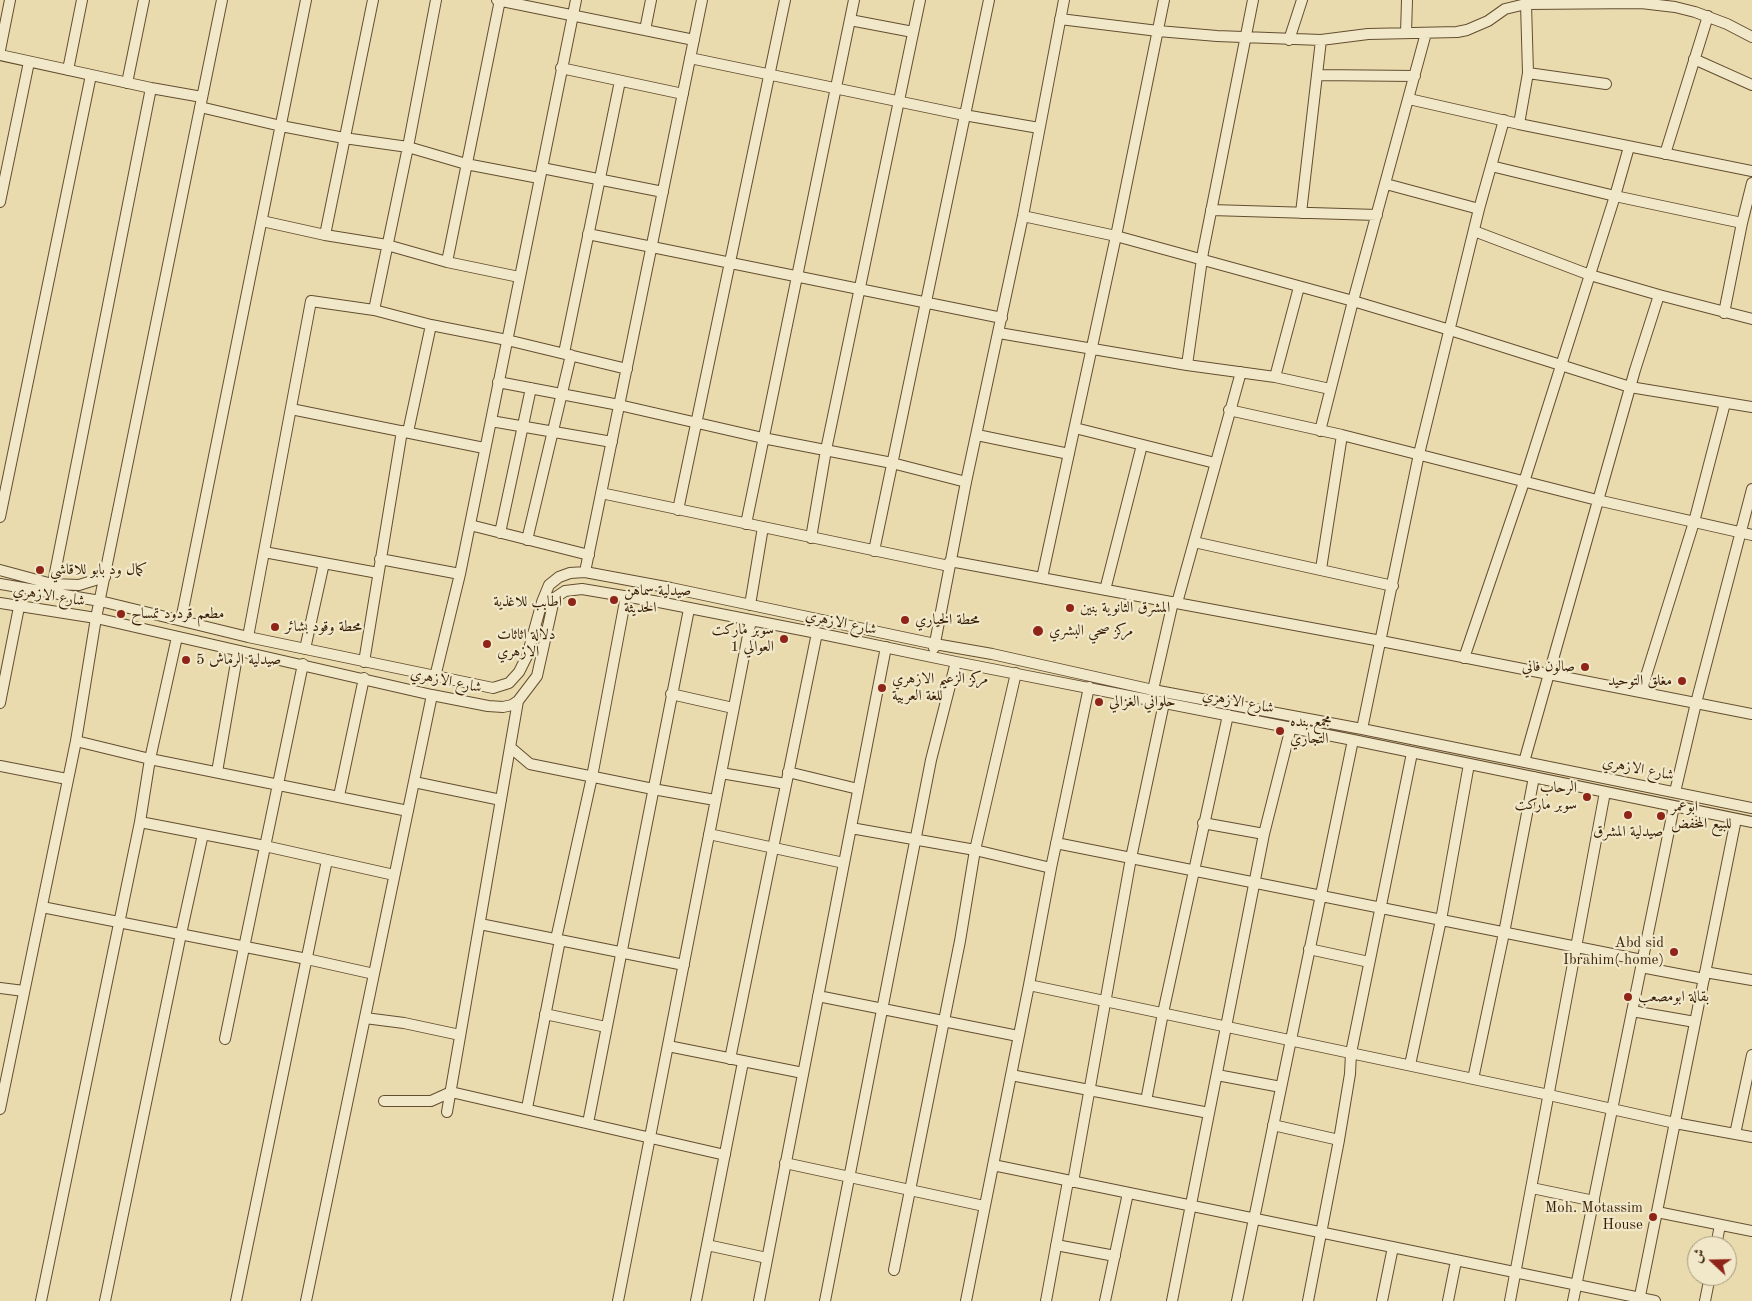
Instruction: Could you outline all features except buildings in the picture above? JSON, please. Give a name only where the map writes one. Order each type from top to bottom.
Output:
[{"type":"street","points":[[0,50],[10,0]]},
{"type":"street","points":[[68,70],[82,0]]},
{"type":"street","points":[[127,83],[144,0]]},
{"type":"street","points":[[0,1109],[4,1064],[24,991],[76,741],[96,618],[222,0]]},
{"type":"street","points":[[181,620],[306,0]]},
{"type":"street","points":[[325,234],[372,0]]},
{"type":"street","points":[[374,310],[436,0]]},
{"type":"street","points":[[447,262],[499,0],[694,40]]},
{"type":"street","points":[[435,677],[460,574],[576,0]]},
{"type":"street","points":[[645,30],[651,0]]},
{"type":"street","points":[[585,572],[702,0]]},
{"type":"street","points":[[678,510],[785,0]]},
{"type":"street","points":[[746,524],[854,0]]},
{"type":"street","points":[[811,538],[826,450],[920,0]]},
{"type":"street","points":[[874,551],[989,0]]},
{"type":"street","points":[[933,656],[949,564],[1023,216],[1064,0]]},
{"type":"street","points":[[1042,578],[1092,350],[1164,0]]},
{"type":"street","points":[[1187,365],[1202,258],[1253,0]]},
{"type":"street","points":[[1289,40],[1302,0]]},
{"type":"street","points":[[1406,33],[1407,0]]},
{"type":"street","points":[[1060,19],[1158,31],[1246,38],[1321,40],[1368,34],[1448,33],[1467,30],[1488,21],[1504,5],[1641,1],[1675,7],[1708,16],[1751,33]]},
{"type":"street","points":[[1519,124],[1528,73],[1526,4]]},
{"type":"street","points":[[1664,154],[1708,16]]},
{"type":"street","points":[[850,20],[913,32]]},
{"type":"street","points":[[1320,431],[1353,301],[1426,33]]},
{"type":"street","points":[[1301,213],[1321,40]]},
{"type":"street","points":[[0,55],[150,88],[281,126],[344,138],[408,147],[466,164],[600,180],[663,192]]},
{"type":"street","points":[[690,58],[964,115],[1039,128]]},
{"type":"street","points":[[1694,59],[1752,85]]},
{"type":"street","points":[[0,202],[29,62]]},
{"type":"street","points":[[561,68],[683,94]]},
{"type":"street","points":[[1528,73],[1606,84]]},
{"type":"street","points":[[1317,74],[1415,76]]},
{"type":"street","points":[[0,517],[91,75]]},
{"type":"street","points":[[527,540],[561,394],[588,234],[620,81]]},
{"type":"street","points":[[51,588],[150,88]]},
{"type":"street","points":[[1409,99],[1519,124],[1752,171]]},
{"type":"street","points":[[1362,729],[1419,454],[1479,209],[1504,120]]},
{"type":"street","points":[[1464,658],[1524,482],[1629,147]]},
{"type":"street","points":[[1491,166],[1615,196],[1742,223]]},
{"type":"street","points":[[1724,313],[1752,183]]},
{"type":"street","points":[[1386,184],[1479,209]]},
{"type":"street","points":[[1211,210],[1377,215]]},
{"type":"street","points":[[1023,216],[1116,236],[1202,258],[1450,330],[1630,387],[1752,407]]},
{"type":"street","points":[[262,221],[388,245],[447,262],[519,278]]},
{"type":"street","points":[[1474,230],[1590,275],[1724,313],[1752,319]]},
{"type":"street","points":[[588,234],[1002,318]]},
{"type":"street","points":[[1275,377],[1299,287]]},
{"type":"street","points":[[1524,762],[1597,500],[1659,295]]},
{"type":"street","points":[[248,637],[311,301],[374,310],[431,325],[506,340],[627,369]]},
{"type":"street","points":[[364,662],[380,559],[405,432],[431,325]]},
{"type":"street","points":[[999,333],[1092,350],[1275,377],[1330,389]]},
{"type":"street","points":[[1153,690],[1175,603],[1194,542],[1241,372]]},
{"type":"street","points":[[498,382],[619,405],[763,438],[892,464],[966,482]]},
{"type":"street","points":[[500,533],[531,388]]},
{"type":"street","points":[[1641,692],[1694,522],[1724,403]]},
{"type":"street","points":[[291,409],[484,448]]},
{"type":"street","points":[[1230,410],[1342,435],[1597,500],[1752,535]]},
{"type":"street","points":[[491,421],[612,442]]},
{"type":"street","points":[[1075,428],[1215,463]]},
{"type":"street","points":[[1321,569],[1342,435]]},
{"type":"street","points":[[977,436],[1069,454]]},
{"type":"street","points":[[1105,590],[1142,445]]},
{"type":"street","points":[[1675,792],[1696,703],[1752,489]]},
{"type":"street","points":[[601,494],[874,551],[1042,578],[1381,641],[1752,714]]},
{"type":"street","points":[[470,525],[589,555]]},
{"type":"street","points":[[750,605],[763,527]]},
{"type":"street","points":[[1194,542],[1393,586]]},
{"type":"street","points":[[264,552],[378,573]]},
{"type":"street","points":[[380,559],[460,574]]},
{"type":"street","points":[[305,649],[324,563]]},
{"type":"street","points":[[0,570],[51,588],[80,585],[105,577]]},
{"type":"street","name":"شارع الازهري","points":[[0,584],[51,588],[248,637],[493,688],[509,683],[519,672],[527,656],[542,602],[549,585],[559,577],[570,573],[585,572],[1065,669],[1153,690],[1362,729],[1752,808]]},
{"type":"street","name":"شارع الازهري","points":[[0,603],[96,618],[432,695],[493,707],[512,705],[518,701],[538,676],[553,604],[561,593],[570,590],[582,590],[626,596],[933,656],[1291,727],[1752,822]]},
{"type":"street","points":[[527,1108],[558,939],[592,777],[626,596]]},
{"type":"street","points":[[0,703],[18,607]]},
{"type":"street","points":[[588,1123],[689,608]]},
{"type":"street","points":[[618,1301],[751,620]]},
{"type":"street","points":[[730,1059],[817,633]]},
{"type":"street","points":[[41,1301],[140,822],[150,759],[177,637]]},
{"type":"street","points":[[759,1301],[886,647]]},
{"type":"street","points":[[216,772],[238,651]]},
{"type":"street","points":[[826,1301],[932,756],[956,662]]},
{"type":"street","points":[[225,1039],[303,664]]},
{"type":"street","points":[[894,1270],[945,1020],[975,850],[1016,673]]},
{"type":"street","points":[[339,796],[364,678]]},
{"type":"street","points":[[966,1301],[1056,843],[1089,688]]},
{"type":"street","points":[[671,694],[733,708]]},
{"type":"street","points":[[306,1301],[432,695]]},
{"type":"street","points":[[447,1112],[518,701]]},
{"type":"street","points":[[1046,1301],[1056,1244],[1090,1090],[1132,858],[1164,702]]},
{"type":"street","points":[[1146,1101],[1203,822],[1228,715]]},
{"type":"street","points":[[1172,1301],[1264,834],[1291,727]]},
{"type":"street","points":[[1237,1301],[1353,740]]},
{"type":"street","points":[[76,741],[150,759],[408,811]]},
{"type":"street","points":[[510,747],[525,762],[530,764],[715,800]]},
{"type":"street","points":[[1308,1301],[1339,1140],[1350,1074],[1351,1053],[1412,753]]},
{"type":"street","points":[[1410,1065],[1441,920],[1469,764]]},
{"type":"street","points":[[0,766],[68,779]]},
{"type":"street","points":[[788,772],[858,789]]},
{"type":"street","points":[[721,773],[786,784]]},
{"type":"street","points":[[1472,1079],[1504,933],[1534,777]]},
{"type":"street","points":[[414,782],[501,800]]},
{"type":"street","points":[[1510,1301],[1605,792]]},
{"type":"street","points":[[1573,1301],[1674,806]]},
{"type":"street","points":[[1639,1299],[1736,818]]},
{"type":"street","points":[[140,822],[265,846],[394,875]]},
{"type":"street","points":[[1203,822],[1264,834]]},
{"type":"street","points":[[851,828],[975,850],[1051,868]]},
{"type":"street","points":[[105,1301],[203,834]]},
{"type":"street","points":[[709,834],[844,863]]},
{"type":"street","points":[[1056,843],[1576,947],[1642,964],[1704,975],[1752,980]]},
{"type":"street","points":[[236,1301],[327,860]]},
{"type":"street","points":[[42,906],[374,974]]},
{"type":"street","points":[[480,924],[684,964]]},
{"type":"street","points":[[1309,949],[1369,962]]},
{"type":"street","points":[[1029,985],[1675,1123],[1752,1137]]},
{"type":"street","points":[[0,988],[24,991]]},
{"type":"street","points":[[818,996],[1018,1036]]},
{"type":"street","points":[[1632,1010],[1695,1022]]},
{"type":"street","points":[[545,1014],[606,1027]]},
{"type":"street","points":[[365,1018],[404,1023],[460,1035]]},
{"type":"street","points":[[668,1046],[803,1073]]},
{"type":"street","points":[[1735,1134],[1752,1055]]},
{"type":"street","points":[[696,1301],[743,1062]]},
{"type":"street","points":[[1011,1075],[1209,1113]]},
{"type":"street","points":[[1217,1075],[1281,1087]]},
{"type":"street","points":[[384,1101],[431,1101],[451,1092],[725,1155]]},
{"type":"street","points":[[1273,1125],[1339,1140]]},
{"type":"street","points":[[785,1164],[850,1176],[910,1191],[984,1206]]},
{"type":"street","points":[[993,1165],[1655,1301]]},
{"type":"street","points":[[1532,1188],[1594,1201]]},
{"type":"street","points":[[1105,1301],[1128,1193]]},
{"type":"street","points":[[1657,1212],[1752,1231]]},
{"type":"street","points":[[1718,1236],[1720,1225]]},
{"type":"street","points":[[1056,1244],[1115,1256]]},
{"type":"street","points":[[707,1245],[767,1258]]},
{"type":"street","points":[[1382,1301],[1393,1248]]},
{"type":"street","points":[[1448,1301],[1456,1261]]},
{"type":"street","points":[[1705,1301],[1708,1286]]},
{"type":"place","name":"كمال ود بابو للاقاشي","points":[[40,570]]},
{"type":"place","name":"صيدلية سماهن الحديثة","points":[[614,600]]},
{"type":"place","name":"اطابب للاغذية","points":[[572,602]]},
{"type":"place","name":"المشرق الثانوية بنين","points":[[1070,608]]},
{"type":"place","name":"مطعم قردود تمساح","points":[[121,614]]},
{"type":"place","name":"محطة الخياري","points":[[905,620]]},
{"type":"place","name":"محطة وقود بشائر","points":[[275,627]]},
{"type":"place","name":"مركز صحي البشري","points":[[1038,631]]},
{"type":"place","name":"سوبر ماركت العوالي 1","points":[[784,639]]},
{"type":"place","name":"دلالة اثاثات الازهري","points":[[487,644]]},
{"type":"place","name":"صيدلية الرماش 5","points":[[186,660]]},
{"type":"place","name":"صالون فاني","points":[[1585,667]]},
{"type":"place","name":"مغلق التوحيد","points":[[1682,681]]},
{"type":"place","name":"مركز الزعيم الازهري للغة العربية","points":[[882,688]]},
{"type":"place","name":"حلواني الغزالي","points":[[1099,702]]},
{"type":"place","name":"مجمع بنده التجاري","points":[[1280,731]]},
{"type":"place","name":"الرحاب سوبر ماركت","points":[[1587,797]]},
{"type":"place","name":"صيدلية المشرق","points":[[1628,815]]},
{"type":"place","name":"ابوعمر للبيع المخفض","points":[[1661,816]]},
{"type":"place","name":"Abd sid Ibrahim( home)","points":[[1674,952]]},
{"type":"place","name":"بقالة ابومصعب","points":[[1628,997]]},
{"type":"place","name":"Moh. Motassim House","points":[[1653,1217]]}]
